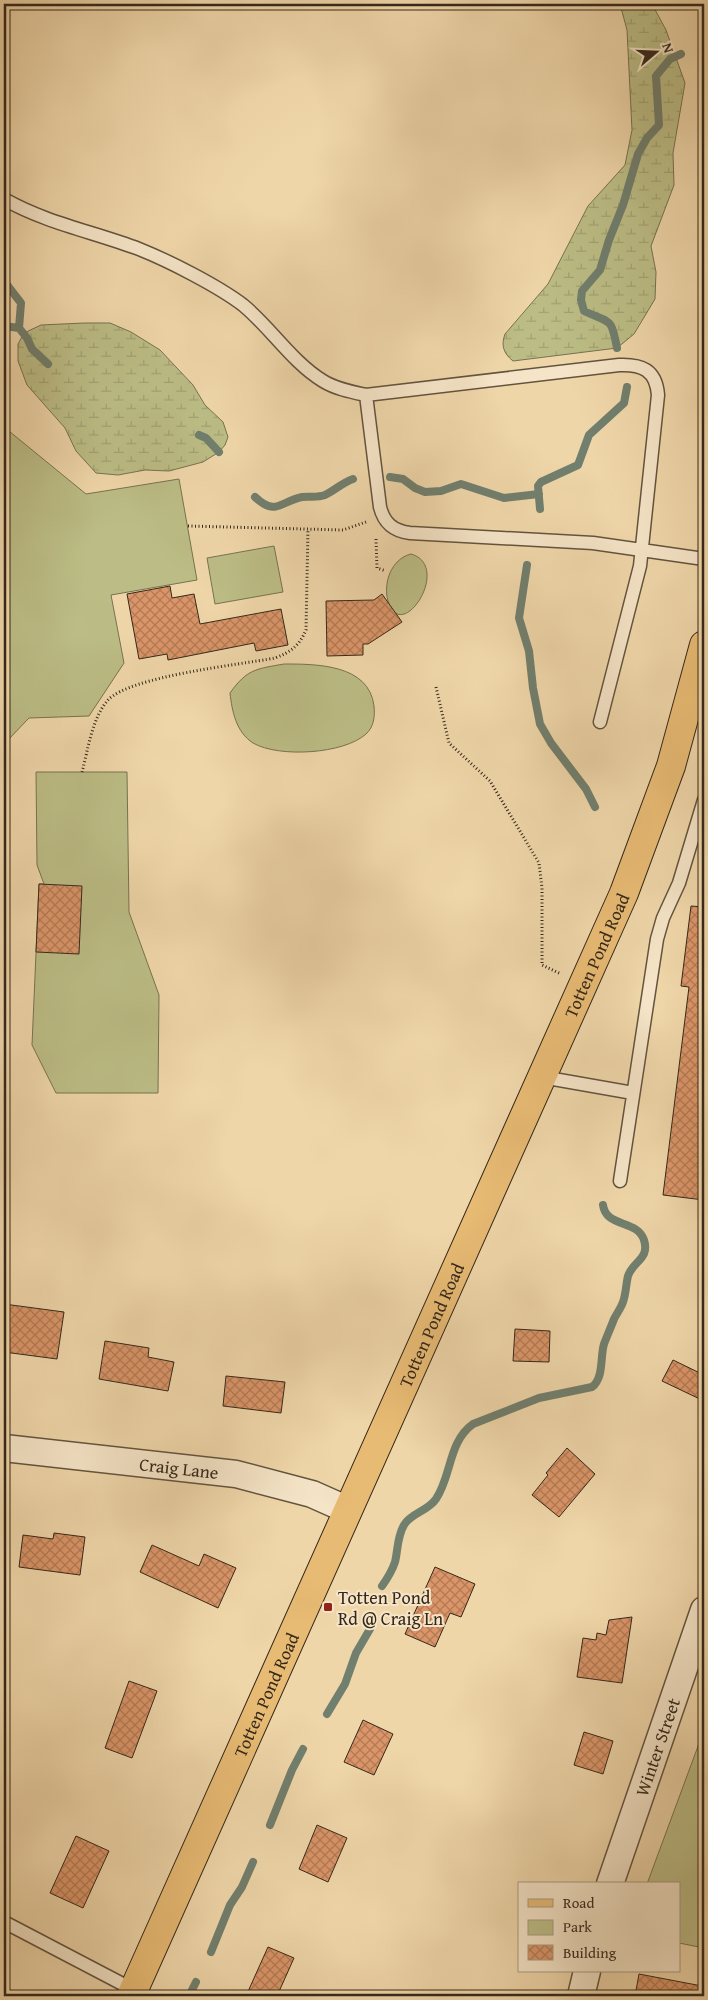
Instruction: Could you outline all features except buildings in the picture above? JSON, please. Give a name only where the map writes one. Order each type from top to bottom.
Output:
[{"type":"main road","name":"Totten Pond Road","points":[[132,1993],[624,893],[656,811],[686,716],[704,645]]},
{"type":"street","name":"Craig Lane","points":[[4,1448],[236,1474],[312,1494],[348,1510]]},
{"type":"street","name":"Winter Street","points":[[611,1882],[704,1610]]},
{"type":"street","points":[[581,1996],[586,1972]]},
{"type":"lane","points":[[4,199],[23,210],[81,232],[139,249],[190,273],[243,305],[322,381],[366,396],[618,365],[645,368],[656,382],[658,403],[643,549],[639,573],[600,722]]},
{"type":"lane","points":[[366,396],[380,507],[385,521],[396,530],[410,533],[557,540],[643,549],[704,559]]},
{"type":"lane","points":[[620,1181],[657,940],[663,918],[679,883],[704,800]]},
{"type":"lane","points":[[542,1077],[633,1093]]},
{"type":"lane","points":[[4,1922],[132,1993]]},
{"type":"path","points":[[188,526],[343,530],[370,521]]},
{"type":"path","points":[[82,772],[99,715],[107,701],[119,691],[146,681],[275,658],[290,652],[301,643],[306,630],[308,529]]},
{"type":"path","points":[[375,536],[377,568],[386,571]]},
{"type":"path","points":[[436,687],[449,743],[490,781],[539,863],[542,888],[542,965],[584,985]]},
{"type":"green space","points":[[620,4],[652,4],[666,30],[685,83],[673,153],[674,185],[651,246],[656,272],[655,299],[634,334],[617,348],[513,361],[504,349],[505,334],[548,284],[588,206],[625,165],[632,130],[627,30]]},
{"type":"green space","points":[[110,323],[131,332],[160,350],[193,385],[205,405],[223,422],[228,437],[225,445],[219,452],[203,462],[169,471],[145,470],[118,475],[96,473],[76,451],[65,428],[27,385],[18,361],[18,344],[24,333],[41,325]]},
{"type":"green space","points":[[4,427],[86,494],[179,479],[197,580],[111,595],[124,663],[89,716],[29,718],[7,741],[4,740],[4,536],[7,532],[4,495]]},
{"type":"green space","points":[[274,546],[283,592],[215,604],[207,558]]},
{"type":"green space","points":[[411,554],[423,561],[427,573],[426,586],[420,599],[412,609],[403,614],[394,612],[388,601],[387,587],[390,573],[394,566],[398,561]]},
{"type":"green space","points":[[284,664],[325,666],[352,674],[370,692],[374,714],[369,731],[356,741],[343,746],[311,752],[279,751],[264,748],[253,743],[243,733],[236,721],[230,693],[242,679],[253,671]]},
{"type":"green space","points":[[36,772],[127,772],[129,912],[159,995],[158,1093],[56,1093],[32,1045],[39,884],[44,884],[37,865]]},
{"type":"green space","points":[[704,1730],[704,1948],[680,1943],[680,1882],[648,1882]]},
{"type":"waterway","points":[[617,348],[613,331],[608,322],[584,311],[581,300],[582,291],[600,270],[609,240],[623,205],[638,154],[647,138],[659,125],[656,76],[670,59],[681,54]]},
{"type":"waterway","points":[[4,281],[21,303],[19,328]]},
{"type":"waterway","points":[[4,326],[19,328],[27,338],[32,349],[48,364]]},
{"type":"waterway","points":[[540,509],[538,486],[541,482],[578,465],[589,435],[624,403],[627,387]]},
{"type":"waterway","points":[[199,435],[206,438],[219,452]]},
{"type":"waterway","points":[[390,477],[403,479],[415,488],[425,492],[441,491],[461,484],[504,498],[539,494]]},
{"type":"waterway","points":[[255,497],[262,503],[274,507],[302,497],[325,495],[353,479]]},
{"type":"waterway","points":[[527,565],[519,618],[529,651],[533,688],[540,724],[551,743],[586,789],[595,807]]},
{"type":"waterway","points":[[382,1586],[395,1562],[399,1539],[404,1525],[436,1499],[445,1480],[455,1449],[465,1431],[473,1424],[539,1398],[592,1387],[596,1383],[600,1373],[604,1344],[623,1302],[628,1276],[645,1252],[644,1240],[640,1233],[629,1226],[615,1221],[605,1212],[603,1205]]},
{"type":"waterway","points":[[327,1714],[345,1684],[356,1653],[370,1629],[372,1618]]},
{"type":"waterway","points":[[270,1825],[292,1770],[303,1749]]},
{"type":"waterway","points":[[211,1952],[230,1905],[242,1887],[253,1862]]},
{"type":"waterway","points":[[189,1996],[196,1982]]},
{"type":"place","name":"Totten Pond Rd @ Craig Ln","points":[[328,1607]]}]
